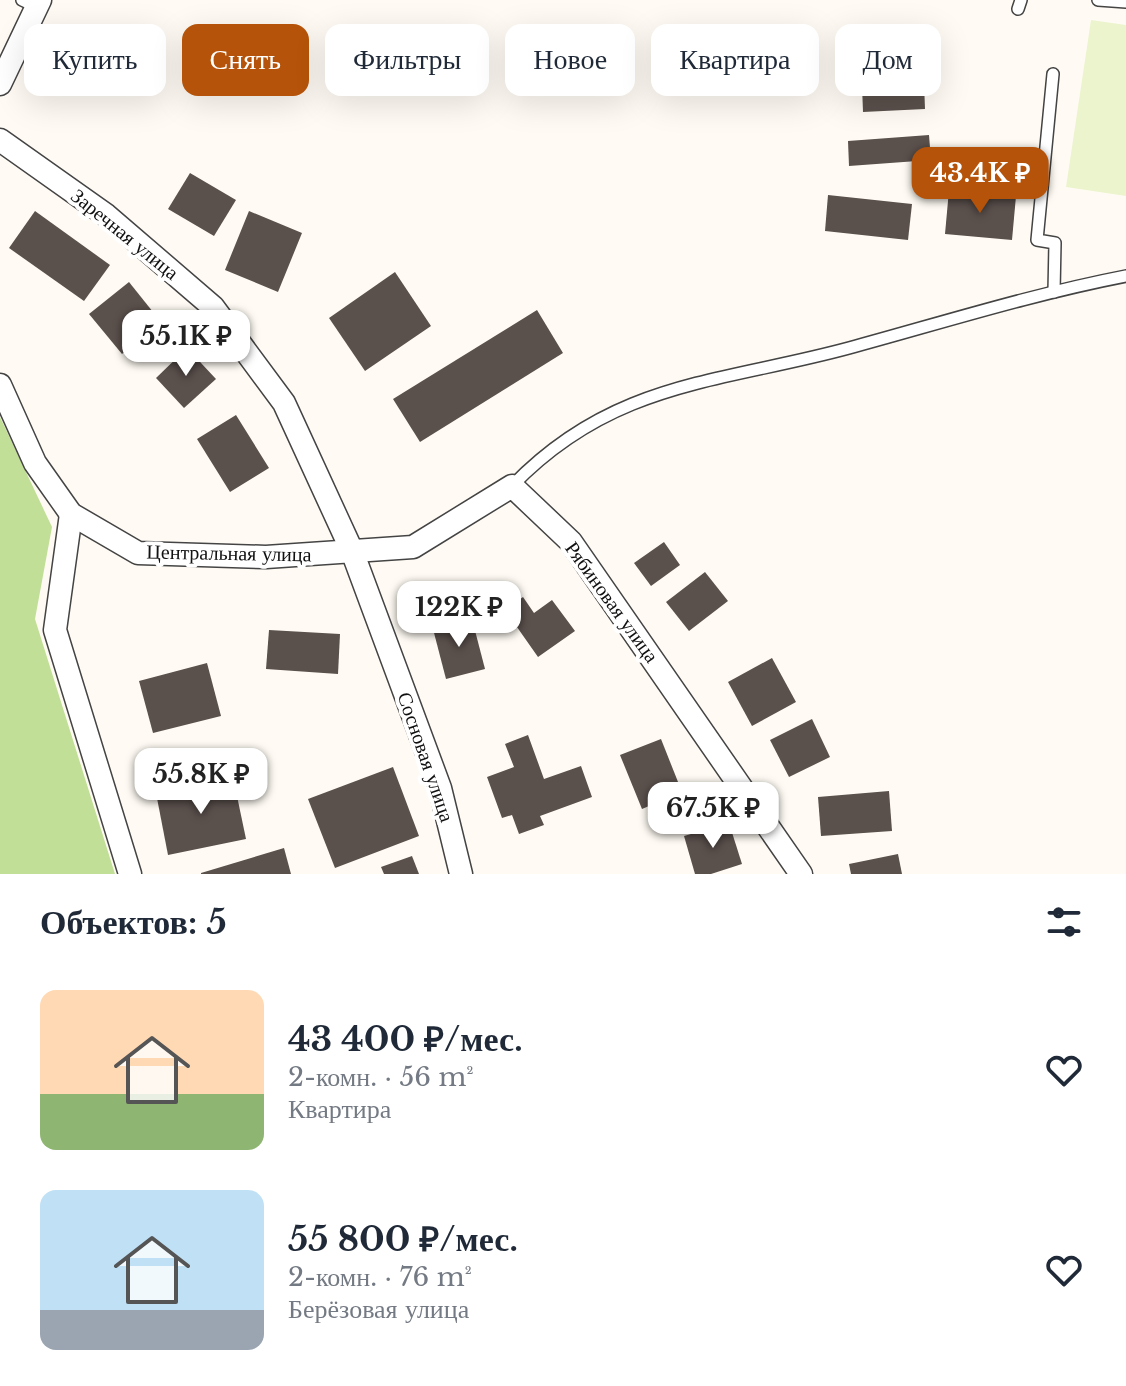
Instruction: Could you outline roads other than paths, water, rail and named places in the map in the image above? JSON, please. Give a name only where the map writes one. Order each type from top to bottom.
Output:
[{"type":"street","points":[[0,84],[33,2]]},
{"type":"street","name":"Заречная улица","points":[[0,140],[106,215],[213,307],[284,403],[352,551]]},
{"type":"street","name":"Центральная улица","points":[[0,385],[35,463],[71,514],[138,553],[266,557],[352,551]]},
{"type":"street","points":[[352,551],[413,547],[512,486]]},
{"type":"street","name":"Рябиновая улица","points":[[512,486],[571,542],[801,874]]},
{"type":"street","points":[[71,514],[55,630],[130,874]]},
{"type":"street","name":"Сосновая улица","points":[[352,551],[440,788],[461,874]]},
{"type":"lane","points":[[1098,0],[1126,2]]},
{"type":"lane","points":[[1053,74],[1037,240],[1055,243],[1054,292]]},
{"type":"lane","points":[[512,486],[543,454],[616,410],[682,384],[834,352],[1054,292],[1126,276]]}]
